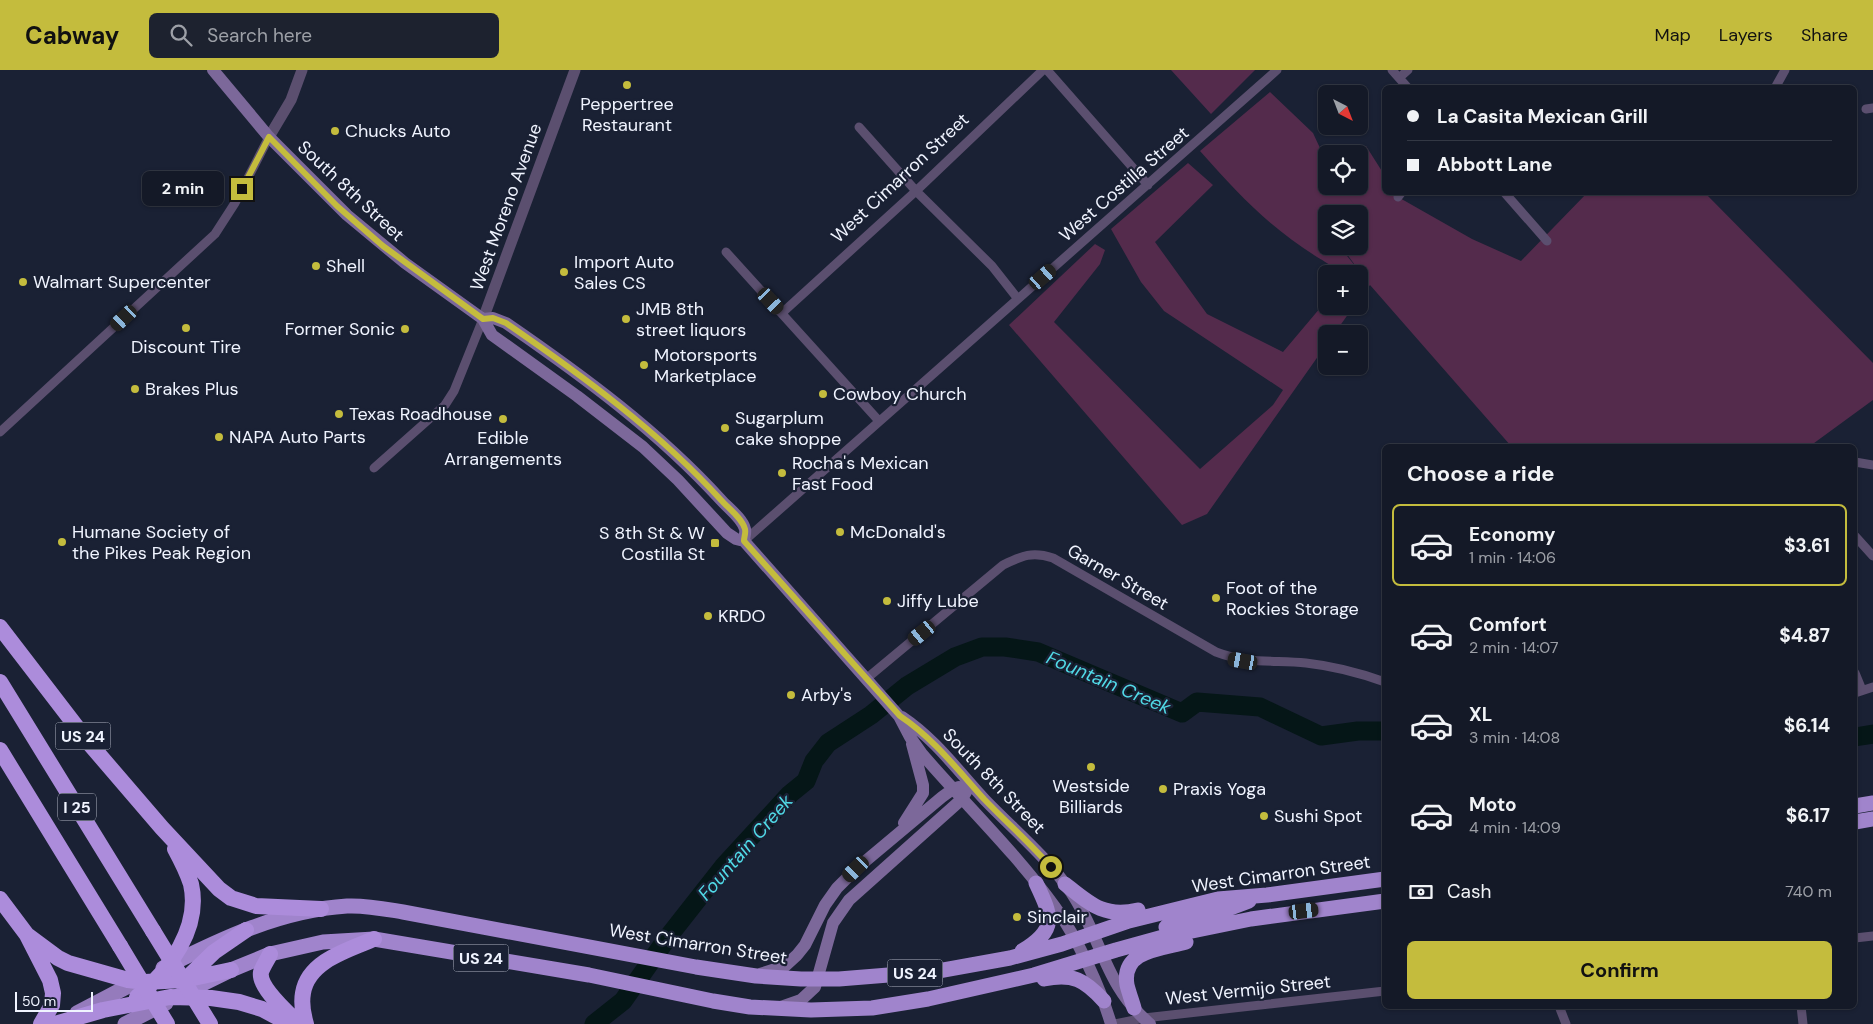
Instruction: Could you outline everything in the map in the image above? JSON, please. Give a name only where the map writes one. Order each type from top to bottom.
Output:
[{"type":"highway","name":"US 24","points":[[0,626],[89,743],[162,828],[219,889],[231,898],[256,906],[320,909]]},
{"type":"highway","name":"I 25","points":[[0,682],[210,1024]]},
{"type":"highway","name":"I 25","points":[[0,750],[167,1024]]},
{"type":"highway","points":[[1857,806],[1873,803]]},
{"type":"highway","points":[[1857,822],[1873,818]]},
{"type":"highway","points":[[98,1024],[125,1006],[146,981],[166,967],[185,937],[193,903],[191,885],[185,868],[162,828]]},
{"type":"highway","name":"West Cimarron Street","points":[[166,967],[246,930],[293,914],[348,906],[377,907],[696,967],[756,976],[818,979],[855,978],[938,971],[1010,958],[1074,940],[1129,921],[1207,901],[1382,879]]},
{"type":"highway","points":[[1010,958],[1038,941],[1047,928],[1049,922],[1046,907],[1036,883]]},
{"type":"highway","points":[[1065,884],[1096,907],[1114,913],[1124,914],[1194,897],[1207,901]]},
{"type":"highway","points":[[1084,960],[1118,940],[1212,915],[1267,895]]},
{"type":"highway","name":"US 24","points":[[0,899],[27,935],[58,958],[68,964],[128,980],[184,980],[230,970],[270,954],[324,942],[374,939],[590,975],[713,1001],[771,1009],[872,1008],[928,999],[993,985],[1084,960]]},
{"type":"highway","points":[[1100,952],[1251,919],[1382,901]]},
{"type":"highway","points":[[1143,1017],[1127,985],[1128,966],[1134,958],[1140,954],[1215,934],[1251,919]]},
{"type":"highway","points":[[154,1024],[184,980],[214,952],[246,930]]},
{"type":"highway","points":[[27,935],[50,980],[53,994],[52,1006],[41,1024]]},
{"type":"highway","points":[[297,1022],[302,1007],[303,992],[312,975],[326,961],[374,939]]},
{"type":"highway","points":[[270,954],[261,972],[263,983],[269,993],[297,1022]]},
{"type":"highway","points":[[171,999],[230,970]]},
{"type":"highway","points":[[993,985],[1031,982],[1055,977],[1072,978],[1085,983],[1104,1001]]},
{"type":"highway","points":[[54,1024],[95,1012],[125,1006],[171,999],[211,998],[239,1002],[297,1022]]},
{"type":"main road","name":"South 8th Street","points":[[213,70],[269,137],[337,206],[383,246],[483,319],[492,334],[643,447],[678,480],[727,533],[744,541],[900,716],[925,734],[1030,844],[1065,884],[1078,904],[1120,992],[1143,1017]]},
{"type":"main road","name":"South 8th Street","points":[[483,319],[493,318],[506,323],[600,390],[665,444],[697,474],[737,518],[745,531],[744,541]]},
{"type":"main road","name":"South 8th Street","points":[[900,716],[910,737],[952,789],[1036,883],[1058,912],[1084,960],[1113,1024]]},
{"type":"main road","points":[[892,840],[914,809],[922,793],[923,786],[910,737]]},
{"type":"main road","points":[[756,976],[785,966],[797,955],[805,945],[825,905],[836,888],[856,869],[952,789],[971,783]]},
{"type":"main road","points":[[771,1009],[801,1000],[815,987],[833,924],[843,906],[962,799],[971,783]]},
{"type":"main road","points":[[54,1024],[146,981]]},
{"type":"main road","points":[[124,1024],[171,999]]},
{"type":"street","points":[[0,432],[215,234],[235,203],[269,137],[291,100],[302,70]]},
{"type":"street","name":"West Moreno Avenue","points":[[374,468],[446,405],[454,391],[483,319],[575,70]]},
{"type":"street","points":[[1045,70],[1148,185]]},
{"type":"street","name":"West Cimarron Street","points":[[782,313],[1045,70]]},
{"type":"street","name":"West Costilla Street","points":[[744,541],[1277,70]]},
{"type":"street","points":[[1392,70],[1405,85]]},
{"type":"street","points":[[1399,78],[1408,70]]},
{"type":"street","points":[[1777,85],[1785,70]]},
{"type":"street","points":[[859,127],[916,191],[992,266],[1018,299]]},
{"type":"street","points":[[1507,195],[1547,241]]},
{"type":"street","points":[[726,252],[879,421]]},
{"type":"street","points":[[1857,462],[1873,465]]},
{"type":"street","points":[[1857,538],[1873,556]]},
{"type":"street","name":"Garner Street","points":[[866,679],[1004,565],[1022,557],[1039,553],[1053,558],[1216,652],[1243,661],[1308,663],[1362,674],[1382,681]]},
{"type":"street","points":[[1859,692],[1873,687]]},
{"type":"street","points":[[1857,938],[1873,936]]},
{"type":"street","name":"West Vermijo Street","points":[[1113,1024],[1143,1017],[1382,991]]},
{"type":"street","points":[[1560,1009],[1566,1024]]},
{"type":"street","points":[[1801,1009],[1803,1024]]},
{"type":"shaded area","points":[[1171,70],[1255,70],[1211,114]]},
{"type":"shaded area","points":[[1270,92],[1313,133],[1319,145],[1318,195],[1368,195],[1368,149],[1382,171],[1382,195],[1397,195],[1472,239],[1521,261],[1585,195],[1707,195],[1873,363],[1873,400],[1813,444],[1509,444],[1370,285],[1368,288],[1368,265],[1355,265],[1348,255],[1368,255],[1368,205],[1318,205],[1318,255],[1346,255],[1354,265],[1330,265],[1283,233],[1241,195],[1200,151]]},
{"type":"shaded area","points":[[1188,163],[1213,185],[1155,242],[1207,314],[1283,352],[1318,310],[1318,315],[1348,315],[1340,325],[1318,325],[1318,356],[1207,514],[1182,525],[1009,325],[1095,244],[1105,250],[1100,264],[1054,322],[1200,469],[1273,405],[1283,390],[1164,311],[1141,282],[1111,229]]},
{"type":"waterway","name":"Fountain Creek","points":[[594,1024],[623,1001],[668,937],[723,867],[790,794],[806,781],[814,761],[828,743],[871,715],[907,686],[955,657],[982,647],[1005,647],[1038,652],[1182,713],[1197,702],[1260,707],[1321,736],[1358,731],[1382,731]]},
{"type":"waterway","name":"Fountain Creek","points":[[1857,737],[1873,734]]},
{"type":"place","name":"Peppertree Restaurant","points":[[627,85]]},
{"type":"place","name":"Chucks Auto","points":[[335,131]]},
{"type":"place","name":"Shell","points":[[316,266]]},
{"type":"place","name":"Import Auto Sales CS","points":[[564,272]]},
{"type":"place","name":"Walmart Supercenter","points":[[23,282]]},
{"type":"place","name":"JMB 8th street liquors","points":[[626,319]]},
{"type":"place","name":"Discount Tire","points":[[186,328]]},
{"type":"place","name":"Former Sonic","points":[[405,329]]},
{"type":"place","name":"Motorsports Marketplace","points":[[644,365]]},
{"type":"place","name":"Brakes Plus","points":[[135,389]]},
{"type":"place","name":"Cowboy Church","points":[[823,394]]},
{"type":"place","name":"Texas Roadhouse","points":[[339,414]]},
{"type":"place","name":"Edible Arrangements","points":[[503,419]]},
{"type":"place","name":"Sugarplum cake shoppe","points":[[725,428]]},
{"type":"place","name":"NAPA Auto Parts","points":[[219,437]]},
{"type":"place","name":"Rocha's Mexican Fast Food","points":[[782,473]]},
{"type":"place","name":"McDonald's","points":[[840,532]]},
{"type":"place","name":"Humane Society of the Pikes Peak Region","points":[[62,542]]},
{"type":"place","name":"S 8th St & W Costilla St","points":[[715,543]]},
{"type":"place","name":"Foot of the Rockies Storage","points":[[1216,598]]},
{"type":"place","name":"Jiffy Lube","points":[[887,601]]},
{"type":"place","name":"KRDO","points":[[708,616]]},
{"type":"place","name":"Arby's","points":[[791,695]]},
{"type":"place","name":"Westside Billiards","points":[[1091,767]]},
{"type":"place","name":"Praxis Yoga","points":[[1163,789]]},
{"type":"place","name":"Sushi Spot","points":[[1264,816]]},
{"type":"place","name":"Sinclair","points":[[1017,917]]},
{"type":"route","points":[[242,189],[269,137],[337,206],[405,263],[483,319],[493,318],[506,323],[600,390],[645,427],[688,465],[737,518],[744,527],[744,541],[900,716],[916,726],[934,743],[1051,867]]}]
